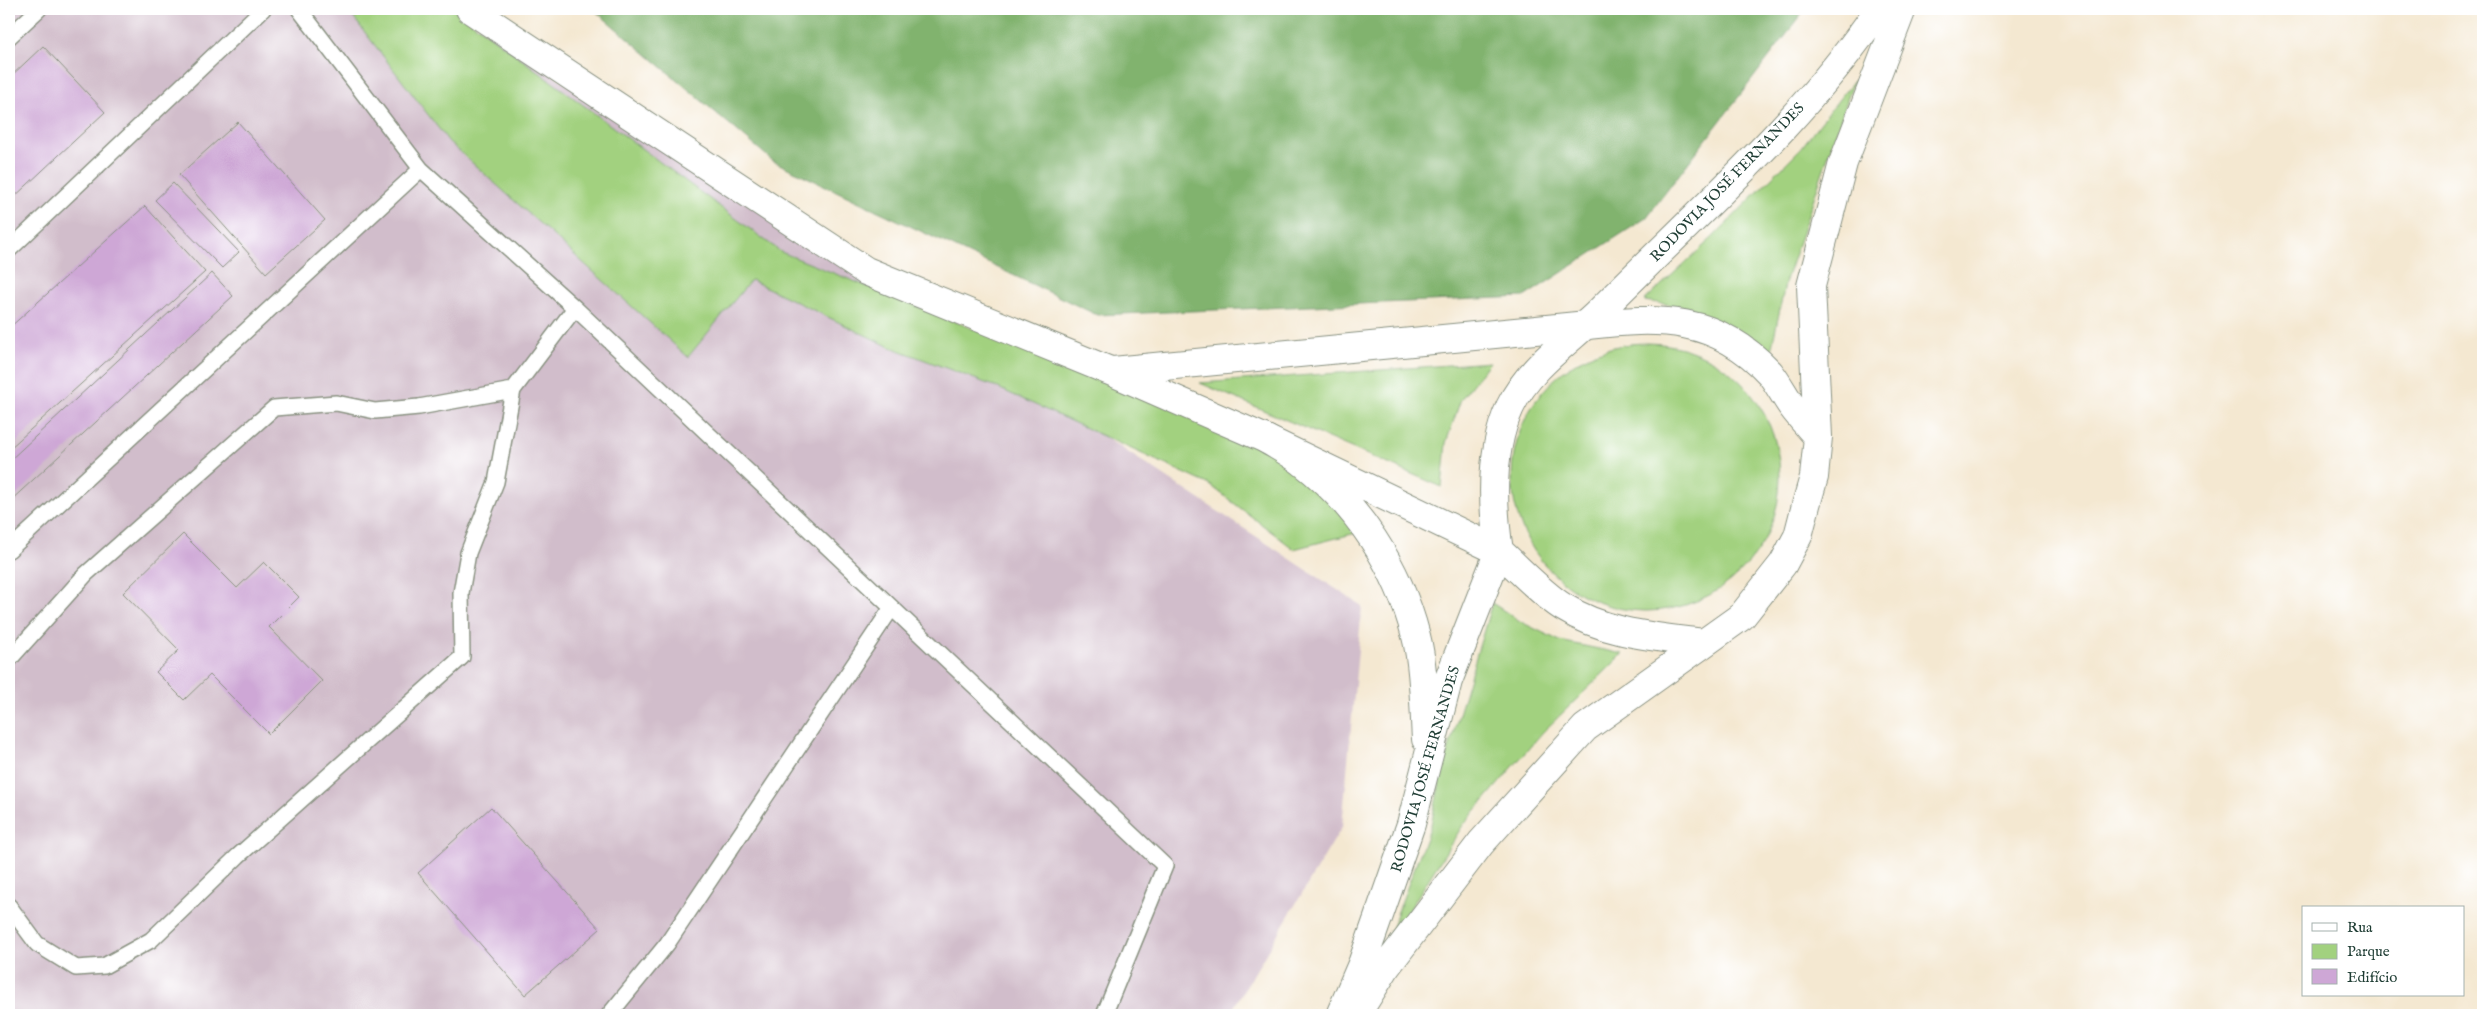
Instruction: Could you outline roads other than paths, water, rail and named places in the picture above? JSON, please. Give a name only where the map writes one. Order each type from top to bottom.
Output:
[{"type":"main road","points":[[470,9],[866,271],[1110,371],[1266,439],[1499,551],[1562,606],[1596,624],[1634,634],[1704,643]]},
{"type":"main road","name":"RODOVIA JOSÉ FERNANDES","points":[[1340,1015],[1362,964],[1411,824],[1448,681],[1499,551],[1495,527],[1496,453],[1510,406],[1538,367],[1587,325],[1781,130],[1864,31],[1879,9]]},
{"type":"main road","points":[[1356,1015],[1386,967],[1480,842],[1585,728],[1742,616],[1783,564],[1798,536],[1814,477],[1818,437],[1811,286],[1843,163],[1902,9]]},
{"type":"main road","points":[[1110,371],[1635,319],[1673,320],[1709,330],[1742,349],[1770,374],[1792,406],[1818,437]]},
{"type":"main road","points":[[1266,439],[1301,460],[1336,492],[1370,532],[1398,583],[1416,638],[1427,764]]},
{"type":"lane","points":[[9,37],[39,9]]},
{"type":"lane","points":[[9,250],[263,9]]},
{"type":"lane","points":[[299,9],[422,169],[575,308],[891,609],[1165,866],[1104,1015]]},
{"type":"lane","points":[[9,550],[422,169]]},
{"type":"lane","points":[[9,906],[37,944],[76,968],[104,966],[151,940],[238,856],[462,657],[461,593],[468,553],[496,482],[513,390],[575,308]]},
{"type":"lane","points":[[9,660],[86,574],[274,408],[336,403],[375,411],[419,407],[513,390]]},
{"type":"lane","points":[[609,1015],[667,944],[891,609]]}]
